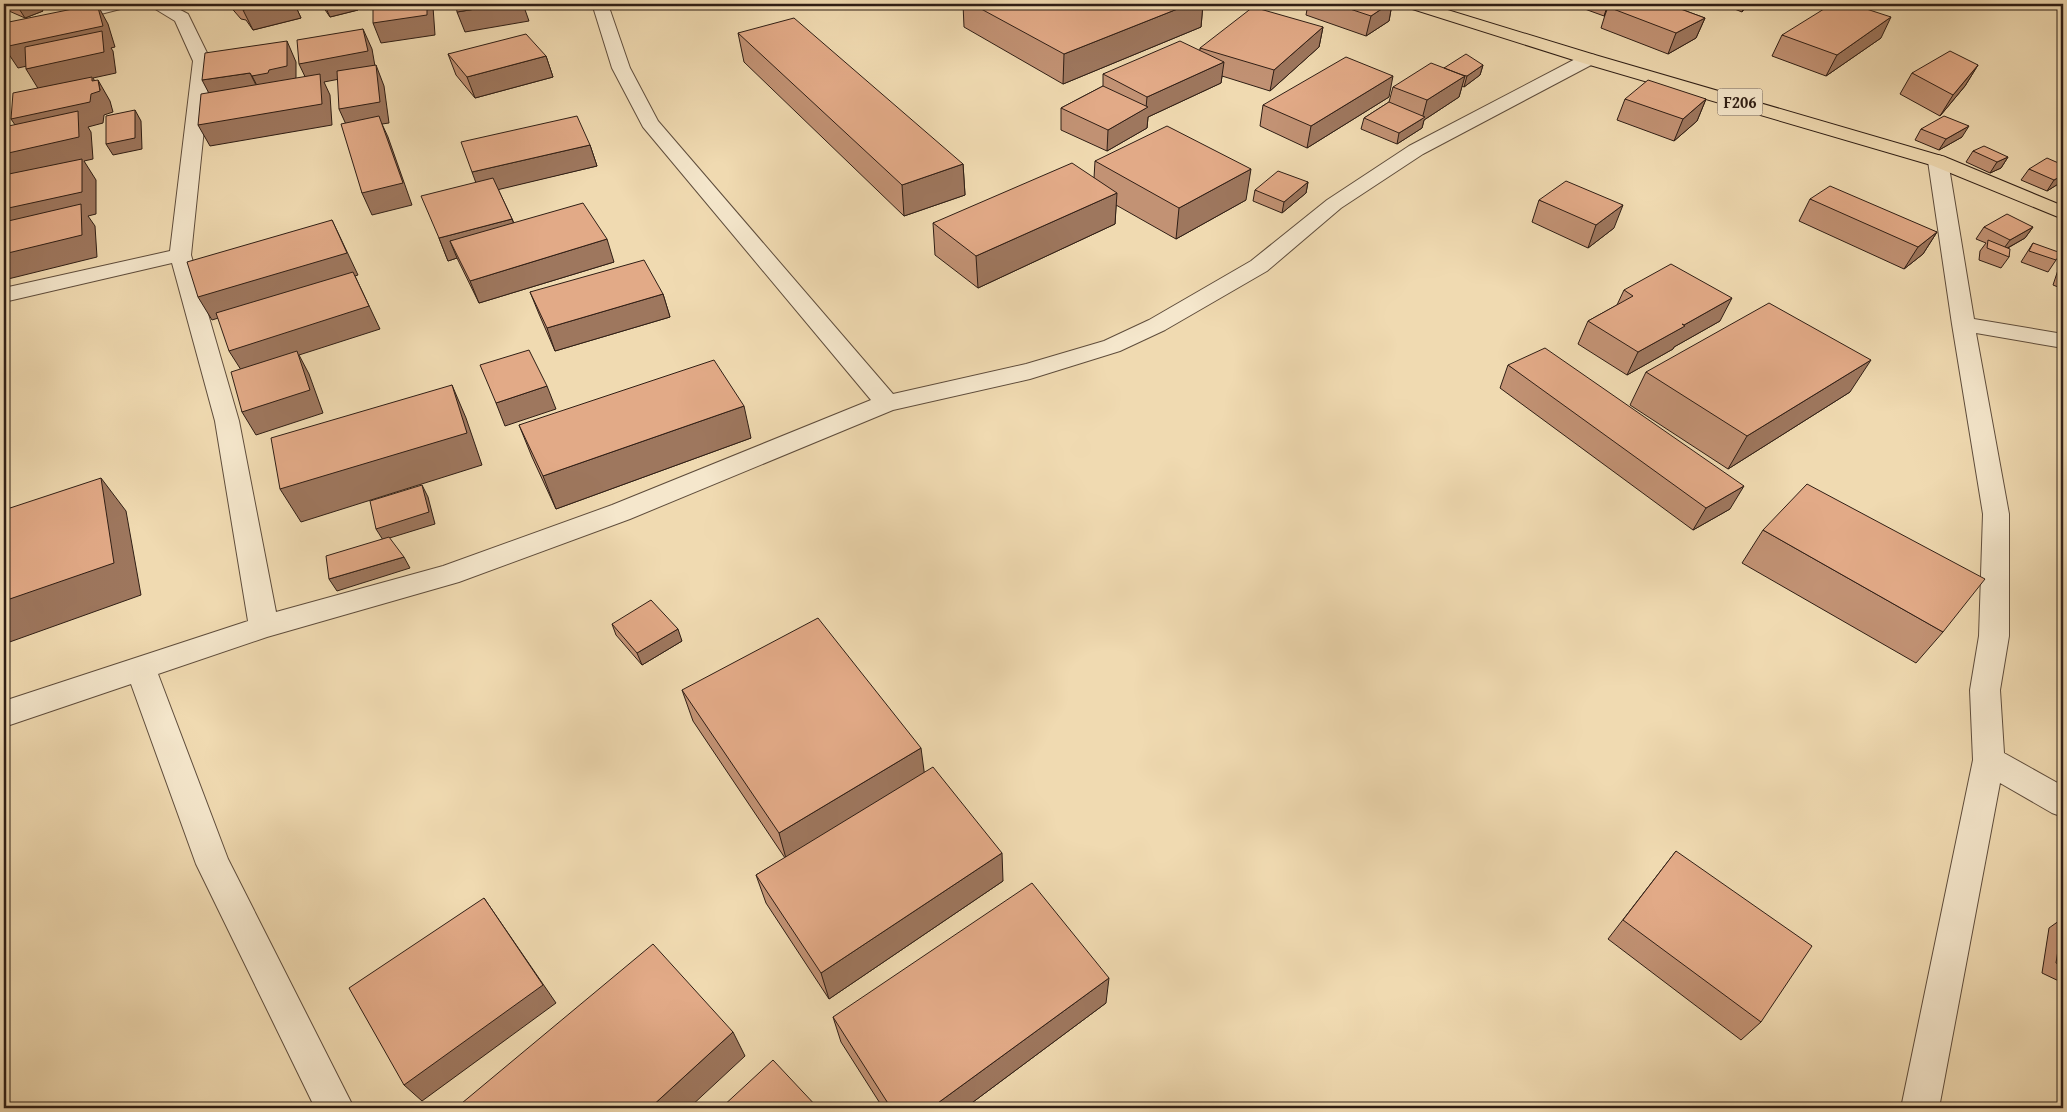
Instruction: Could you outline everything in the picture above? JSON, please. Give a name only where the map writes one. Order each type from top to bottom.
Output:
[{"type":"main road","name":"F206","points":[[1412,4],[1589,59],[1938,160],[2063,213]]},
{"type":"street","points":[[4,34],[122,4]]},
{"type":"street","points":[[158,4],[182,18],[202,61],[180,255],[227,421],[264,627]]},
{"type":"street","points":[[607,4],[602,10],[621,68],[650,123],[887,403]]},
{"type":"street","points":[[4,714],[264,627],[449,575],[621,512],[887,403],[1030,371],[1112,346],[1157,325],[1259,266],[1334,204],[1416,150],[1589,59]]},
{"type":"street","points":[[1920,1108],[1989,760],[1985,690],[1994,636],[1996,514],[1963,324],[1938,160]]},
{"type":"street","points":[[4,294],[180,255]]},
{"type":"street","points":[[1963,324],[2063,341]]},
{"type":"street","points":[[141,669],[213,864],[335,1108]]},
{"type":"street","points":[[1989,760],[2063,803]]},
{"type":"building","points":[[97,4],[103,26],[4,47],[4,23]]},
{"type":"building","points":[[239,4],[269,4],[243,10]]},
{"type":"building","points":[[373,4],[427,4],[427,15],[373,23]]},
{"type":"building","points":[[456,4],[506,4],[457,12]]},
{"type":"building","points":[[972,4],[1190,4],[1064,54]]},
{"type":"building","points":[[1335,4],[1389,4],[1371,16]]},
{"type":"building","points":[[1615,4],[1667,4],[1705,18],[1676,33],[1608,7]]},
{"type":"building","points":[[1832,4],[1851,4],[1891,17],[1837,55],[1782,35]]},
{"type":"building","points":[[1253,7],[1323,27],[1274,70],[1200,48]]},
{"type":"building","points":[[794,18],[963,164],[902,185],[738,33]]},
{"type":"building","points":[[363,29],[368,51],[299,64],[297,40]]},
{"type":"building","points":[[102,31],[104,52],[26,69],[25,47]]},
{"type":"building","points":[[526,34],[546,56],[467,77],[448,54]]},
{"type":"building","points":[[287,41],[287,66],[269,70],[268,73],[252,76],[250,73],[202,80],[205,53]]},
{"type":"building","points":[[1180,41],[1224,62],[1147,97],[1103,74]]},
{"type":"building","points":[[1950,51],[1978,65],[1953,95],[1912,73]]},
{"type":"building","points":[[1466,54],[1483,65],[1467,76],[1444,68]]},
{"type":"building","points":[[1346,57],[1393,76],[1311,126],[1263,105]]},
{"type":"building","points":[[1431,63],[1465,76],[1427,100],[1393,87]]},
{"type":"building","points":[[376,65],[380,102],[339,109],[337,71]]},
{"type":"building","points":[[320,74],[322,104],[198,125],[201,94]]},
{"type":"building","points":[[92,77],[92,81],[98,80],[100,91],[91,94],[90,102],[11,119],[13,93]]},
{"type":"building","points":[[1648,80],[1706,99],[1683,119],[1625,99]]},
{"type":"building","points":[[1103,86],[1148,107],[1108,130],[1061,108]]},
{"type":"building","points":[[1389,102],[1425,117],[1399,133],[1364,118]]},
{"type":"building","points":[[135,110],[135,138],[106,144],[106,116]]},
{"type":"building","points":[[78,111],[79,137],[4,154],[4,127]]},
{"type":"building","points":[[379,116],[403,183],[362,193],[341,124]]},
{"type":"building","points":[[577,116],[590,145],[472,172],[461,142]]},
{"type":"building","points":[[1944,116],[1969,126],[1946,139],[1921,129]]},
{"type":"building","points":[[1167,126],[1251,169],[1179,208],[1095,161]]},
{"type":"building","points":[[1984,146],[2008,157],[1997,162],[1973,151]]},
{"type":"building","points":[[2047,158],[2063,165],[2063,175],[2054,180],[2029,169]]},
{"type":"building","points":[[82,159],[82,192],[4,209],[4,175]]},
{"type":"building","points":[[1072,163],[1117,193],[976,256],[933,223]]},
{"type":"building","points":[[1278,171],[1308,182],[1284,202],[1255,190]]},
{"type":"building","points":[[493,178],[512,219],[439,238],[421,196]]},
{"type":"building","points":[[1566,181],[1623,205],[1596,225],[1539,200]]},
{"type":"building","points":[[1830,186],[1937,232],[1918,247],[1810,199]]},
{"type":"building","points":[[583,203],[607,239],[470,281],[450,241]]},
{"type":"building","points":[[81,204],[82,235],[4,254],[4,222]]},
{"type":"building","points":[[2007,214],[2033,227],[2010,240],[1984,227]]},
{"type":"building","points":[[332,220],[347,253],[198,297],[187,262]]},
{"type":"building","points":[[1988,240],[2010,249],[2009,257],[1987,248]]},
{"type":"building","points":[[2033,243],[2061,253],[2056,260],[2029,251]]},
{"type":"building","points":[[644,260],[663,294],[547,328],[530,292]]},
{"type":"building","points":[[1671,264],[1732,298],[1684,325],[1682,324],[1685,326],[1638,352],[1588,321],[1633,296],[1624,290]]},
{"type":"building","points":[[353,272],[369,306],[229,351],[216,313]]},
{"type":"building","points":[[1769,303],[1871,360],[1747,436],[1646,372]]},
{"type":"building","points":[[1545,348],[1744,486],[1706,508],[1508,365]]},
{"type":"building","points":[[529,350],[547,386],[496,403],[480,365]]},
{"type":"building","points":[[297,351],[310,390],[242,412],[231,372]]},
{"type":"building","points":[[714,360],[744,406],[543,476],[519,425]]},
{"type":"building","points":[[452,385],[467,433],[280,489],[271,438]]},
{"type":"building","points":[[101,478],[114,563],[4,601],[4,510]]},
{"type":"building","points":[[1807,484],[1985,579],[1943,632],[1763,530]]},
{"type":"building","points":[[422,485],[429,512],[376,529],[370,501]]},
{"type":"building","points":[[389,537],[404,557],[329,579],[326,556]]},
{"type":"building","points":[[651,600],[678,629],[637,653],[612,624]]},
{"type":"building","points":[[818,618],[921,748],[779,833],[682,690]]},
{"type":"building","points":[[933,767],[1002,853],[821,973],[756,875]]},
{"type":"building","points":[[1676,851],[1812,946],[1761,1022],[1623,920]]},
{"type":"building","points":[[1032,883],[1109,978],[931,1108],[891,1108],[833,1017]]},
{"type":"building","points":[[484,898],[543,985],[404,1085],[349,988]]},
{"type":"building","points":[[2063,918],[2063,966],[2056,963]]},
{"type":"building","points":[[653,944],[733,1032],[650,1108],[456,1108]]},
{"type":"building","points":[[773,1060],[818,1108],[721,1108]]}]
